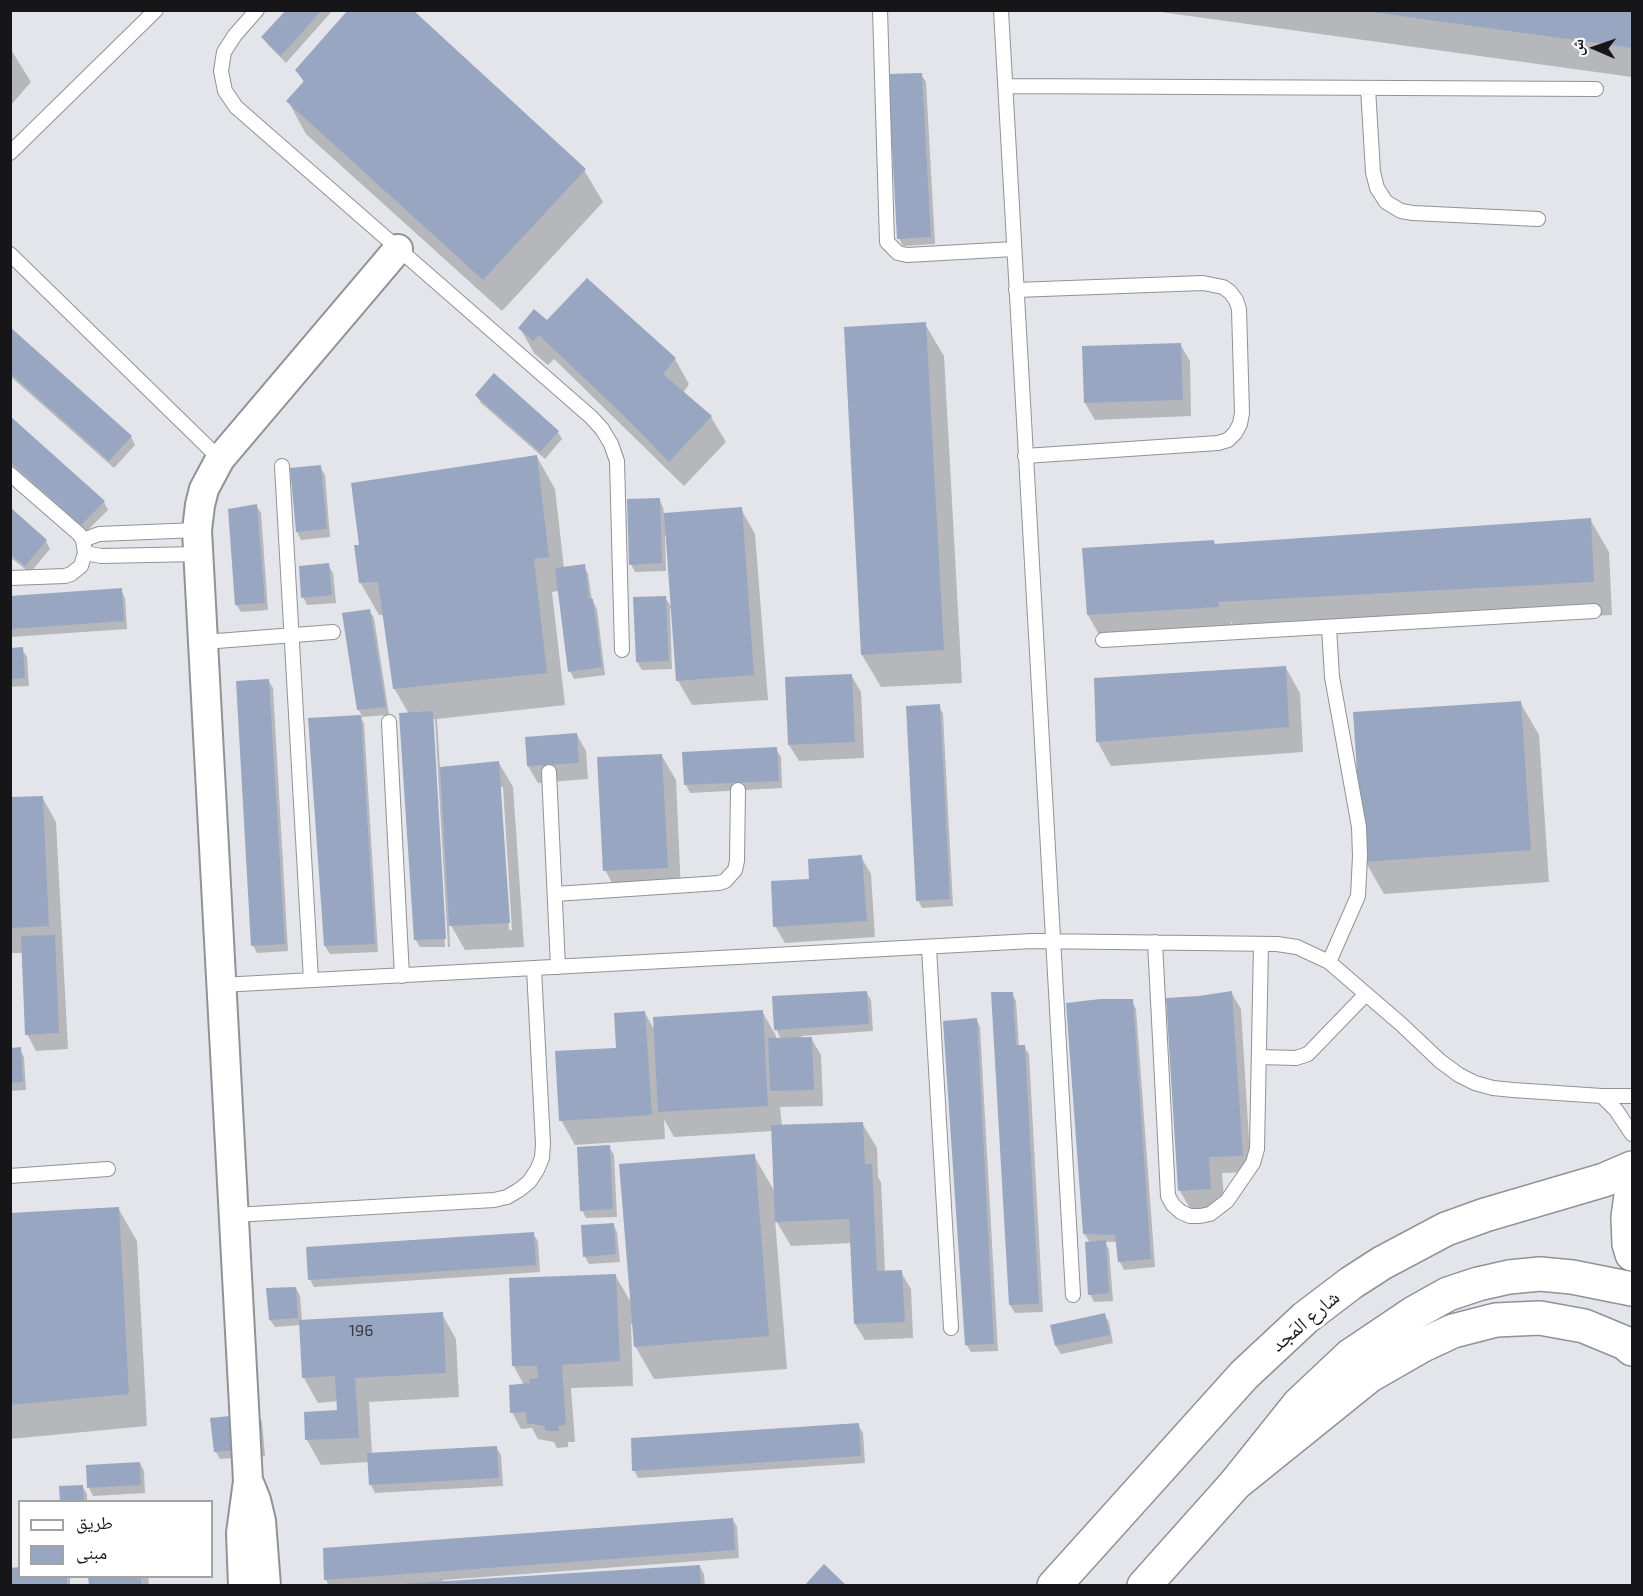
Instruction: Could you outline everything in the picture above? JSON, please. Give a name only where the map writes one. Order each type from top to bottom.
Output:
[{"type":"main road","name":"شارع المَجد","points":[[1054,1586],[1244,1375],[1305,1318],[1351,1283],[1382,1263],[1446,1229],[1485,1215],[1604,1180],[1632,1168]]},
{"type":"main road","points":[[1632,1188],[1628,1217],[1629,1244],[1632,1254]]},
{"type":"main road","points":[[1144,1586],[1235,1484],[1299,1404],[1350,1356],[1381,1334],[1448,1294],[1509,1277],[1540,1274],[1572,1277],[1632,1289]]},
{"type":"main road","points":[[1235,1484],[1369,1376],[1423,1345],[1453,1331],[1496,1320],[1540,1318],[1584,1326],[1625,1343],[1632,1349]]},
{"type":"street","points":[[243,1586],[241,1533],[248,1480],[198,542],[204,489],[220,459],[398,249]]},
{"type":"street","points":[[248,1480],[261,1521],[266,1586]]},
{"type":"lane","points":[[257,10],[235,35],[224,52],[220,71],[225,90],[236,107],[591,417],[611,444],[617,461],[622,650]]},
{"type":"lane","points":[[880,10],[887,242],[898,253],[908,255],[1014,249]]},
{"type":"lane","points":[[1001,10],[1073,1295]]},
{"type":"lane","points":[[10,153],[147,14]]},
{"type":"lane","points":[[1005,86],[1596,89]]},
{"type":"lane","points":[[1368,88],[1373,172],[1377,188],[1386,202],[1413,213],[1538,219]]},
{"type":"lane","points":[[10,254],[220,459]]},
{"type":"lane","points":[[1016,291],[1203,283],[1223,286],[1236,300],[1239,309],[1242,413],[1240,424],[1228,440],[1218,443],[1025,456]]},
{"type":"lane","points":[[282,465],[311,980]]},
{"type":"lane","points":[[10,474],[79,534],[84,546],[81,566],[71,574],[10,578]]},
{"type":"lane","points":[[84,546],[99,534],[198,542]]},
{"type":"lane","points":[[84,546],[101,556],[198,542]]},
{"type":"lane","points":[[1103,640],[1594,611]]},
{"type":"lane","points":[[1329,627],[1332,677],[1359,827],[1360,856],[1358,896],[1329,962]]},
{"type":"lane","points":[[204,642],[333,632]]},
{"type":"lane","points":[[389,722],[402,976]]},
{"type":"lane","points":[[549,772],[558,967]]},
{"type":"lane","points":[[555,894],[725,881],[735,870],[737,861],[738,790]]},
{"type":"lane","points":[[221,985],[1053,941],[1261,944],[1297,947],[1329,962],[1440,1061],[1475,1083],[1513,1090],[1632,1096]]},
{"type":"lane","points":[[1155,942],[1166,1184],[1168,1196],[1173,1205],[1190,1216],[1210,1214],[1218,1209],[1235,1191],[1253,1163],[1259,1133],[1261,944]]},
{"type":"lane","points":[[929,948],[951,1328]]},
{"type":"lane","points":[[234,1215],[494,1200],[507,1197],[529,1182],[542,1158],[543,1144],[534,969]]},
{"type":"lane","points":[[1259,1057],[1296,1059],[1308,1054],[1366,994]]},
{"type":"lane","points":[[1602,1096],[1616,1110],[1632,1134]]},
{"type":"lane","points":[[10,1176],[108,1169]]},
{"type":"building","points":[[286,10],[322,10],[281,56],[261,37]]},
{"type":"building","points":[[348,10],[413,10],[586,169],[483,280],[286,101],[304,81],[295,70]]},
{"type":"building","points":[[1372,10],[1632,10],[1632,48],[1372,12]]},
{"type":"building","points":[[922,73],[931,237],[897,239],[888,74]]},
{"type":"building","points":[[587,278],[676,358],[663,374],[712,416],[669,462],[539,335],[533,341],[518,328],[534,309],[547,320]]},
{"type":"building","points":[[926,322],[944,650],[861,655],[844,327]]},
{"type":"building","points":[[10,327],[132,436],[109,461],[10,373]]},
{"type":"building","points":[[1181,343],[1183,400],[1084,403],[1082,346]]},
{"type":"building","points":[[494,373],[559,431],[540,452],[475,395]]},
{"type":"building","points":[[10,416],[105,501],[81,525],[10,462]]},
{"type":"building","points":[[537,455],[549,557],[534,559],[547,673],[393,689],[378,582],[359,583],[354,545],[359,545],[351,483]]},
{"type":"building","points":[[321,465],[327,529],[296,532],[290,468]]},
{"type":"building","points":[[660,498],[662,563],[629,565],[627,499]]},
{"type":"building","points":[[257,504],[265,603],[235,605],[228,509]]},
{"type":"building","points":[[10,507],[47,540],[25,566],[10,554]]},
{"type":"building","points":[[742,507],[754,675],[676,681],[664,513]]},
{"type":"building","points":[[1591,518],[1594,582],[1218,602],[1219,607],[1087,615],[1082,548],[1214,540],[1214,544]]},
{"type":"building","points":[[329,563],[332,595],[301,598],[299,566]]},
{"type":"building","points":[[585,564],[589,598],[593,599],[602,667],[568,672],[555,568]]},
{"type":"building","points":[[122,588],[124,621],[10,629],[10,596]]},
{"type":"building","points":[[666,596],[669,661],[636,662],[633,597]]},
{"type":"building","points":[[370,609],[386,707],[357,710],[342,613]]},
{"type":"building","points":[[23,647],[25,678],[10,679],[10,648]]},
{"type":"building","points":[[1286,666],[1289,727],[1096,742],[1094,678]]},
{"type":"building","points":[[852,674],[855,742],[788,745],[785,677]]},
{"type":"building","points":[[269,679],[285,944],[251,946],[236,681]]},
{"type":"building","points":[[1521,701],[1531,850],[1363,862],[1353,712]]},
{"type":"building","points":[[940,704],[950,899],[916,901],[906,706]]},
{"type":"building","points":[[433,711],[446,939],[414,940],[399,713]]},
{"type":"building","points":[[361,715],[375,944],[324,946],[308,718]]},
{"type":"building","points":[[577,733],[579,763],[527,766],[525,737]]},
{"type":"building","points":[[777,747],[779,781],[684,785],[682,752]]},
{"type":"building","points":[[662,754],[668,868],[603,871],[597,757]]},
{"type":"building","points":[[499,761],[510,923],[449,926],[440,767]]},
{"type":"building","points":[[43,796],[49,926],[10,928],[10,797]]},
{"type":"building","points":[[862,855],[867,921],[773,927],[771,881],[809,879],[808,859]]},
{"type":"building","points":[[55,935],[59,1033],[25,1035],[21,936]]},
{"type":"building","points":[[867,991],[869,1024],[774,1030],[772,996]]},
{"type":"building","points":[[1232,991],[1243,1156],[1209,1157],[1211,1189],[1178,1191],[1166,998]]},
{"type":"building","points":[[991,992],[1013,992],[1016,1045],[1025,1045],[1039,1304],[1009,1305]]},
{"type":"building","points":[[1100,999],[1133,999],[1151,1259],[1118,1262],[1115,1235],[1083,1234],[1066,1003]]},
{"type":"building","points":[[763,1010],[768,1106],[658,1112],[653,1017]]},
{"type":"building","points":[[645,1011],[652,1115],[559,1121],[555,1051],[616,1048],[614,1013]]},
{"type":"building","points":[[977,1018],[994,1344],[965,1345],[943,1021]]},
{"type":"building","points":[[812,1037],[814,1090],[770,1091],[768,1038]]},
{"type":"building","points":[[21,1047],[23,1082],[10,1083],[10,1048]]},
{"type":"building","points":[[863,1122],[865,1164],[872,1164],[877,1271],[902,1270],[905,1322],[854,1324],[849,1219],[775,1222],[771,1125]]},
{"type":"building","points":[[610,1145],[613,1209],[580,1211],[577,1147]]},
{"type":"building","points":[[755,1154],[769,1336],[634,1347],[619,1164]]},
{"type":"building","points":[[119,1207],[129,1394],[10,1405],[10,1213]]},
{"type":"building","points":[[614,1223],[616,1254],[583,1257],[581,1225]]},
{"type":"building","points":[[534,1232],[536,1265],[308,1280],[306,1247]]},
{"type":"building","points":[[1106,1240],[1109,1293],[1088,1295],[1085,1242]]},
{"type":"building","points":[[616,1274],[620,1361],[562,1365],[566,1425],[559,1426],[559,1431],[546,1431],[544,1426],[527,1423],[526,1412],[510,1413],[509,1385],[530,1383],[529,1379],[538,1378],[537,1366],[512,1366],[509,1278]]},
{"type":"building","points":[[296,1287],[298,1318],[269,1320],[266,1288]]},
{"type":"building","points":[[443,1312],[446,1373],[355,1378],[359,1438],[305,1440],[304,1412],[337,1410],[335,1376],[302,1378],[299,1320]]},
{"type":"building","points":[[1105,1313],[1110,1335],[1055,1346],[1050,1325]]},
{"type":"building","points":[[259,1413],[262,1448],[214,1452],[210,1418]]},
{"type":"building","points":[[859,1423],[861,1456],[632,1471],[631,1438]]},
{"type":"building","points":[[497,1446],[499,1478],[369,1485],[367,1453]]},
{"type":"building","points":[[140,1462],[141,1485],[87,1488],[86,1465]]},
{"type":"building","points":[[83,1485],[84,1500],[60,1500],[59,1486]]},
{"type":"building","points":[[733,1518],[735,1550],[324,1580],[323,1548]]},
{"type":"building","points":[[824,1564],[847,1586],[804,1586]]},
{"type":"building","points":[[700,1565],[701,1586],[400,1586],[400,1584]]},
{"type":"building","points":[[18,1567],[18,1578],[67,1578],[67,1586],[10,1586],[10,1568]]},
{"type":"building","points":[[88,1578],[141,1578],[141,1586],[89,1586]]}]
